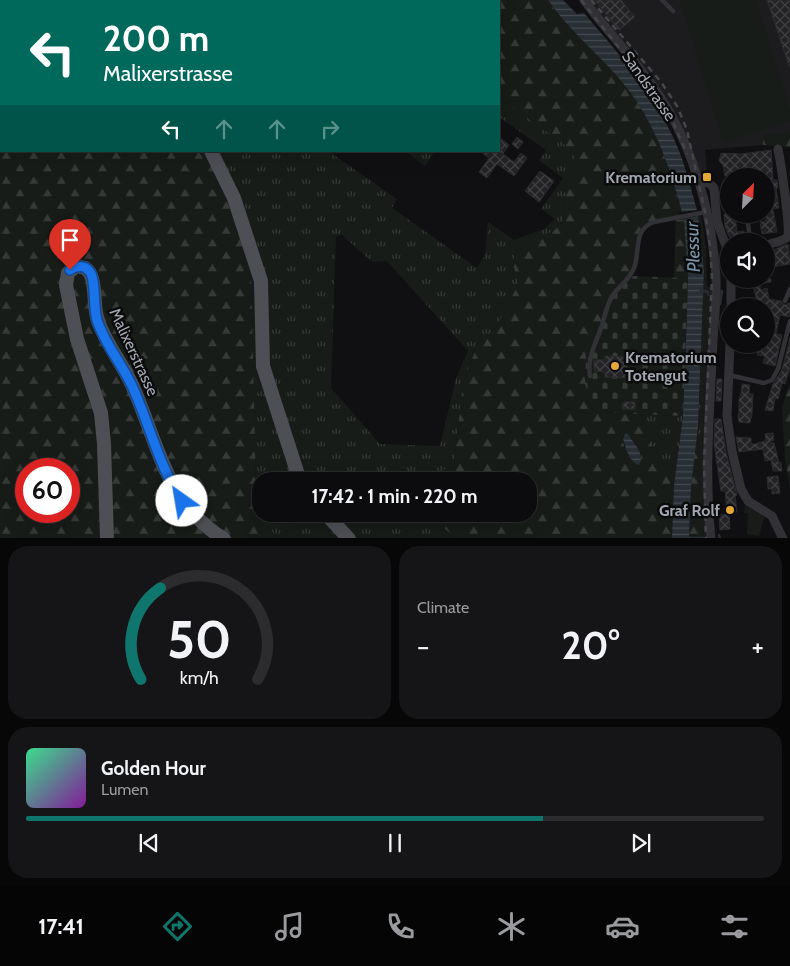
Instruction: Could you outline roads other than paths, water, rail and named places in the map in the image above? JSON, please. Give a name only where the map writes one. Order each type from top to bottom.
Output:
[{"type":"main road","points":[[211,152],[234,198],[260,274],[263,296],[261,349],[263,366],[297,472]]},
{"type":"main road","name":"Malixerstrasse","points":[[107,538],[104,444],[101,413],[77,339],[66,285],[68,273],[76,266],[85,268],[92,275],[97,320],[133,387],[160,459],[172,485],[194,515],[224,538]]},
{"type":"main road","points":[[334,522],[350,538]]},
{"type":"street","name":"Sandstrasse","points":[[584,0],[643,72],[660,96],[685,144],[700,183],[716,281],[708,451],[710,538]]},
{"type":"street","points":[[775,242],[789,237],[789,206],[778,149]]},
{"type":"street","points":[[700,183],[708,182],[713,187],[717,222],[721,233]]},
{"type":"street","points":[[729,353],[728,428],[741,489],[748,501],[772,516],[783,538]]},
{"type":"lane","points":[[662,0],[674,11]]},
{"type":"lane","points":[[590,376],[589,362],[594,344],[612,297],[634,271],[639,234],[650,223],[704,212]]},
{"type":"lane","points":[[785,301],[790,289]]},
{"type":"lane","points":[[728,375],[764,383],[772,380],[778,369],[790,321]]},
{"type":"water","points":[[548,0],[563,0],[577,14],[584,13],[644,88],[655,104],[677,146],[697,210],[682,212],[658,140],[650,123],[629,91]]},
{"type":"water","name":"Plessur","points":[[698,216],[704,270],[698,426],[691,487],[689,538],[672,538],[674,485],[683,416],[686,342],[688,277],[684,219]]},
{"type":"water","points":[[625,434],[629,435],[640,453],[641,461],[639,465],[628,454],[623,439]]},
{"type":"waterway","points":[[700,290],[708,292]]},
{"type":"waterway","points":[[721,298],[722,291]]},
{"type":"waterway","points":[[686,537],[704,538]]},
{"type":"railway","points":[[581,0],[652,89],[672,120],[687,154]]},
{"type":"railway","points":[[591,0],[661,82],[677,106],[687,130],[705,212],[712,277],[704,465],[706,538]]},
{"type":"place","name":"Krematorium","points":[[707,177]]},
{"type":"place","name":"Krematorium Totengut","points":[[615,366]]},
{"type":"place","name":"Graf Rolf","points":[[730,510]]}]
